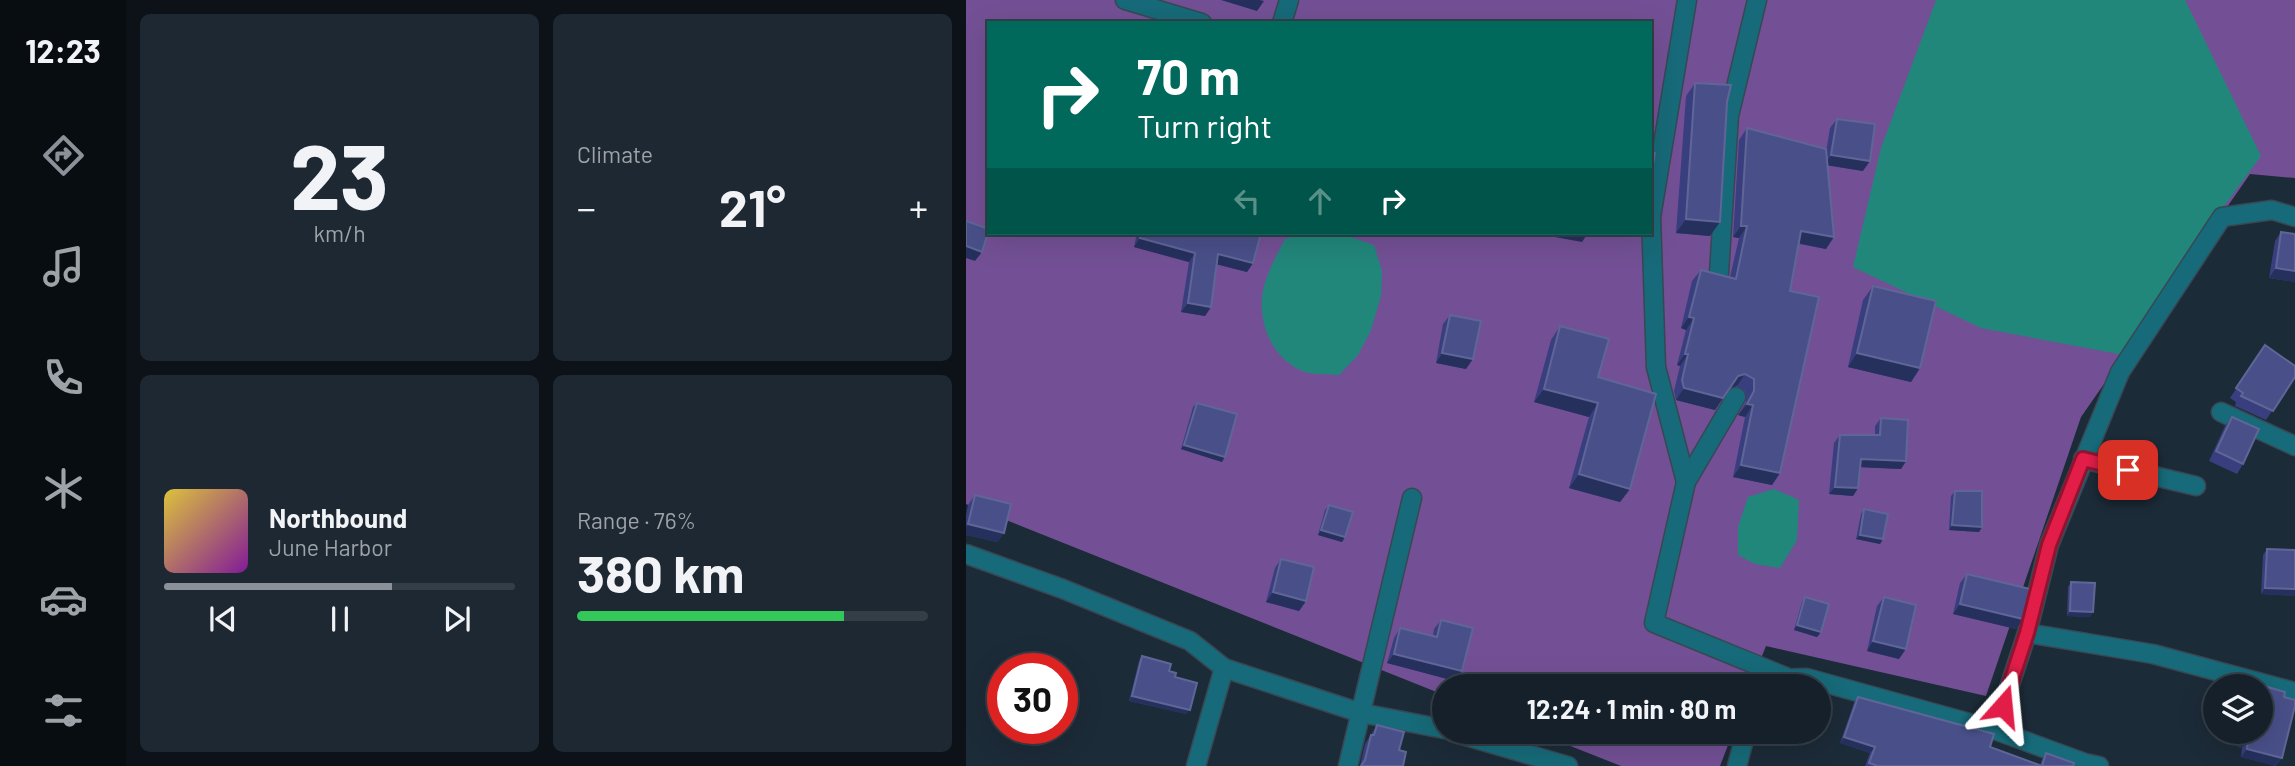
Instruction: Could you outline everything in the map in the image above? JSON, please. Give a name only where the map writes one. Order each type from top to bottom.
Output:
[{"type":"street","points":[[1125,0],[1195,21]]},
{"type":"street","points":[[1283,21],[1289,0]]},
{"type":"street","points":[[1652,204],[1656,152],[1687,0]]},
{"type":"street","points":[[1718,273],[1729,117],[1757,0]]},
{"type":"street","points":[[1995,730],[2027,633],[2049,545],[2120,372],[2222,217],[2272,210],[2295,217]]},
{"type":"street","points":[[1652,235],[1656,367],[1686,482]]},
{"type":"street","points":[[1736,397],[1686,482],[1654,623],[1779,674]]},
{"type":"street","points":[[2221,412],[2295,446]]},
{"type":"street","points":[[2083,459],[2196,486]]},
{"type":"street","points":[[1348,766],[1412,498]]},
{"type":"street","points":[[966,554],[1063,589],[1190,641],[1224,668],[1361,713],[1432,727]]},
{"type":"street","points":[[2027,633],[2153,654],[2295,692]]},
{"type":"street","points":[[1196,766],[1224,668]]},
{"type":"street","points":[[1831,685],[1995,730],[2089,765]]},
{"type":"street","points":[[1493,744],[1565,765]]},
{"type":"street","points":[[1737,766],[1743,744]]},
{"type":"shaded area","points":[[966,0],[2295,0],[2295,178],[2250,174],[2081,417],[1986,696],[1766,646],[1755,674],[1432,674],[1432,690],[966,504]]},
{"type":"shaded area","points":[[1936,0],[2185,0],[2261,156],[2185,259],[2124,355],[1981,328],[1853,267],[1881,148]]},
{"type":"shaded area","points":[[1297,235],[1345,235],[1374,245],[1382,271],[1381,296],[1371,330],[1358,355],[1339,375],[1302,371],[1284,358],[1266,332],[1262,310],[1263,292],[1270,268],[1285,239]]},
{"type":"shaded area","points":[[1774,489],[1799,500],[1797,540],[1780,568],[1755,564],[1738,555],[1738,527],[1748,497]]},
{"type":"shaded area","points":[[1565,744],[1728,744],[1720,766],[1621,766]]},
{"type":"building","points":[[1695,83],[1731,85],[1727,102],[1720,222],[1686,219]]},
{"type":"building","points":[[1837,119],[1875,124],[1870,161],[1831,155]]},
{"type":"building","points":[[1747,128],[1826,149],[1834,237],[1801,231],[1790,291],[1819,297],[1780,473],[1741,465],[1753,405],[1747,404],[1754,391],[1754,379],[1745,374],[1738,376],[1723,398],[1684,388],[1682,380],[1694,318],[1689,317],[1701,270],[1736,279],[1747,226],[1741,226]]},
{"type":"building","points":[[966,221],[987,228],[982,252],[966,246]]},
{"type":"building","points":[[2281,232],[2295,234],[2295,271],[2276,268]]},
{"type":"building","points":[[1141,235],[1260,235],[1253,263],[1218,254],[1211,307],[1188,303],[1195,253],[1140,238]]},
{"type":"building","points":[[1873,286],[1936,301],[1920,368],[1857,353]]},
{"type":"building","points":[[1450,315],[1481,321],[1473,359],[1442,353]]},
{"type":"building","points":[[1560,326],[1609,339],[1598,377],[1656,394],[1630,489],[1579,474],[1598,403],[1544,389]]},
{"type":"building","points":[[2265,345],[2295,366],[2295,377],[2273,411],[2241,396],[2243,393],[2236,388]]},
{"type":"building","points":[[1197,403],[1237,414],[1225,457],[1184,445]]},
{"type":"building","points":[[2232,417],[2259,429],[2243,464],[2216,451]]},
{"type":"building","points":[[1881,418],[1908,420],[1906,461],[1861,459],[1858,488],[1835,487],[1840,435],[1880,435]]},
{"type":"building","points":[[1955,491],[1982,491],[1982,527],[1952,525]]},
{"type":"building","points":[[975,495],[1011,504],[1004,533],[968,524]]},
{"type":"building","points":[[1329,505],[1353,512],[1345,537],[1321,530]]},
{"type":"building","points":[[1864,509],[1888,514],[1883,539],[1860,535]]},
{"type":"building","points":[[2267,549],[2295,550],[2295,589],[2265,588]]},
{"type":"building","points":[[1281,559],[1314,567],[1306,601],[1273,592]]},
{"type":"building","points":[[1967,574],[2030,589],[2023,619],[1960,604]]},
{"type":"building","points":[[2071,582],[2095,583],[2093,612],[2070,611]]},
{"type":"building","points":[[1805,597],[1829,604],[1821,632],[1797,625]]},
{"type":"building","points":[[1884,597],[1916,605],[1906,649],[1873,641]]},
{"type":"building","points":[[1441,620],[1473,628],[1462,671],[1394,654],[1400,628],[1437,637]]},
{"type":"building","points":[[1142,656],[1171,664],[1169,671],[1176,673],[1175,677],[1197,683],[1190,710],[1132,696]]},
{"type":"building","points":[[2273,689],[2285,692],[2284,697],[2295,700],[2282,758],[2247,749],[2248,744],[2273,744]]},
{"type":"building","points":[[1858,697],[1994,734],[1990,747],[2042,766],[1878,766],[1869,763],[1875,747],[1844,737]]},
{"type":"building","points":[[1377,725],[1404,732],[1399,750],[1406,752],[1403,766],[1361,766]]},
{"type":"building","points":[[2046,753],[2074,763],[2073,766],[2042,766]]},
{"type":"route","points":[[2003,706],[2027,633],[2049,545],[2083,459],[2128,470]]}]
